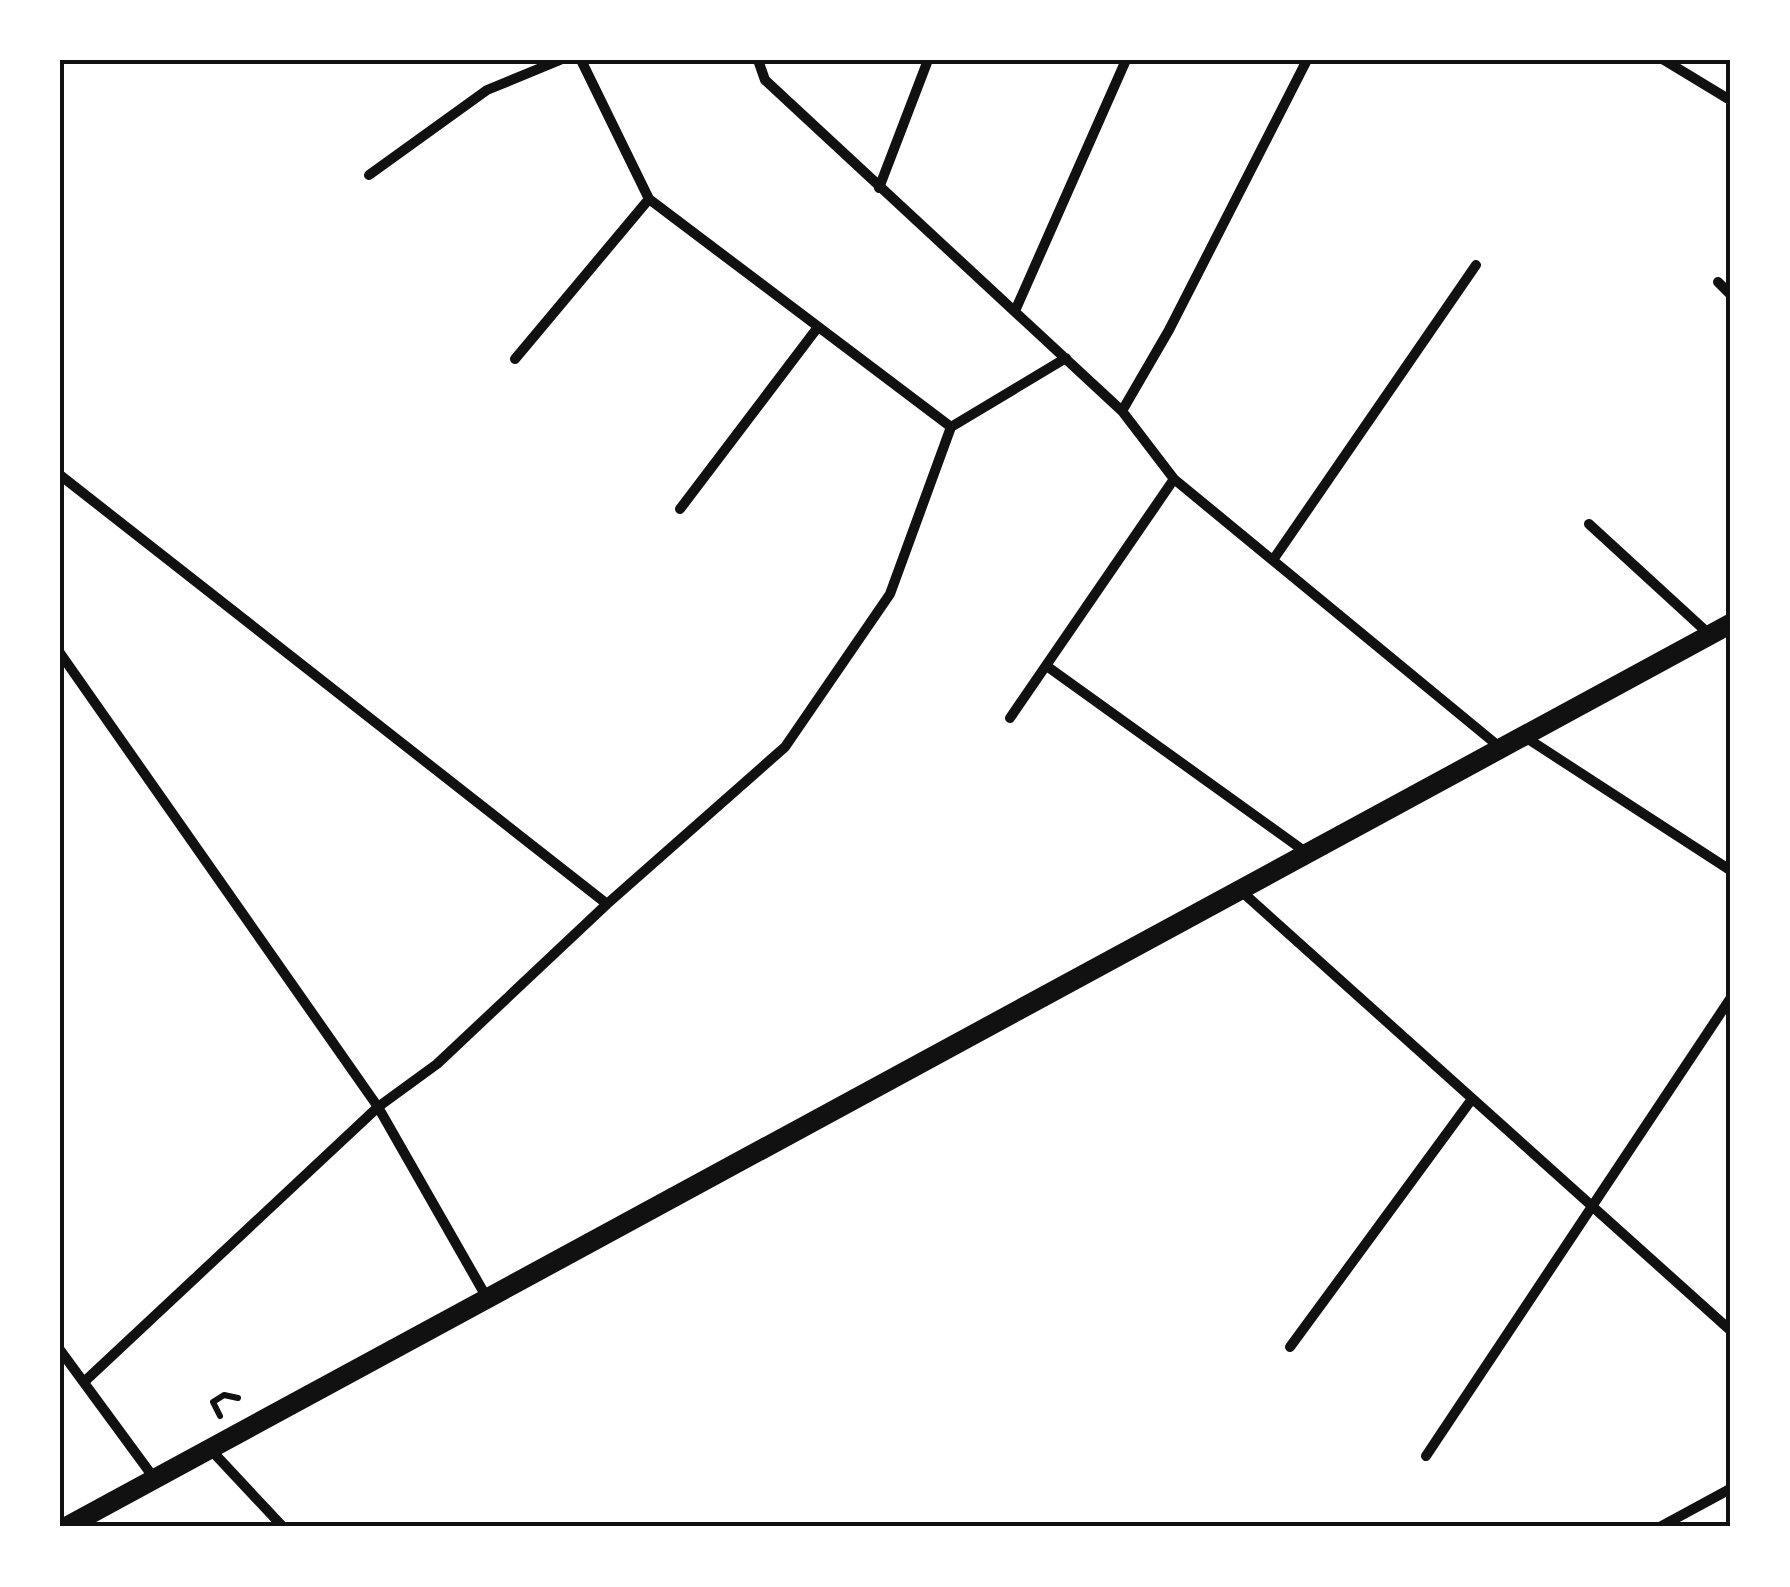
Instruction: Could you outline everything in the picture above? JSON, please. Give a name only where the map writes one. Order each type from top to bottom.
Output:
[{"type":"main road","points":[[66,1527],[1730,624]]},
{"type":"street","points":[[369,175],[487,90],[560,60]]},
{"type":"street","points":[[581,60],[649,198],[951,427]]},
{"type":"street","points":[[758,60],[765,80],[1122,412],[1174,478],[1502,749]]},
{"type":"street","points":[[878,188],[928,60]]},
{"type":"street","points":[[1015,311],[1126,60]]},
{"type":"street","points":[[1122,412],[1169,330],[1307,60]]},
{"type":"street","points":[[1664,60],[1730,100]]},
{"type":"street","points":[[514,360],[649,198]]},
{"type":"street","points":[[1273,560],[1476,265]]},
{"type":"street","points":[[1718,282],[1730,294]]},
{"type":"street","points":[[680,509],[818,327]]},
{"type":"street","points":[[84,1382],[378,1107],[437,1064],[607,904],[785,747],[890,594],[951,427],[1066,358]]},
{"type":"street","points":[[60,475],[607,904]]},
{"type":"street","points":[[1010,718],[1174,478]]},
{"type":"street","points":[[1589,524],[1710,635]]},
{"type":"street","points":[[60,653],[378,1107],[488,1298]]},
{"type":"street","points":[[1048,667],[1308,853]]},
{"type":"street","points":[[1524,736],[1730,870]]},
{"type":"street","points":[[1240,890],[1730,1330]]},
{"type":"street","points":[[1426,1456],[1730,999]]},
{"type":"street","points":[[1290,1347],[1472,1099]]},
{"type":"street","points":[[60,1350],[154,1479]]},
{"type":"street","points":[[210,1449],[283,1527]]},
{"type":"street","points":[[1660,1527],[1730,1489]]},
{"type":"path","points":[[213,1402],[224,1395],[238,1398]]}]
